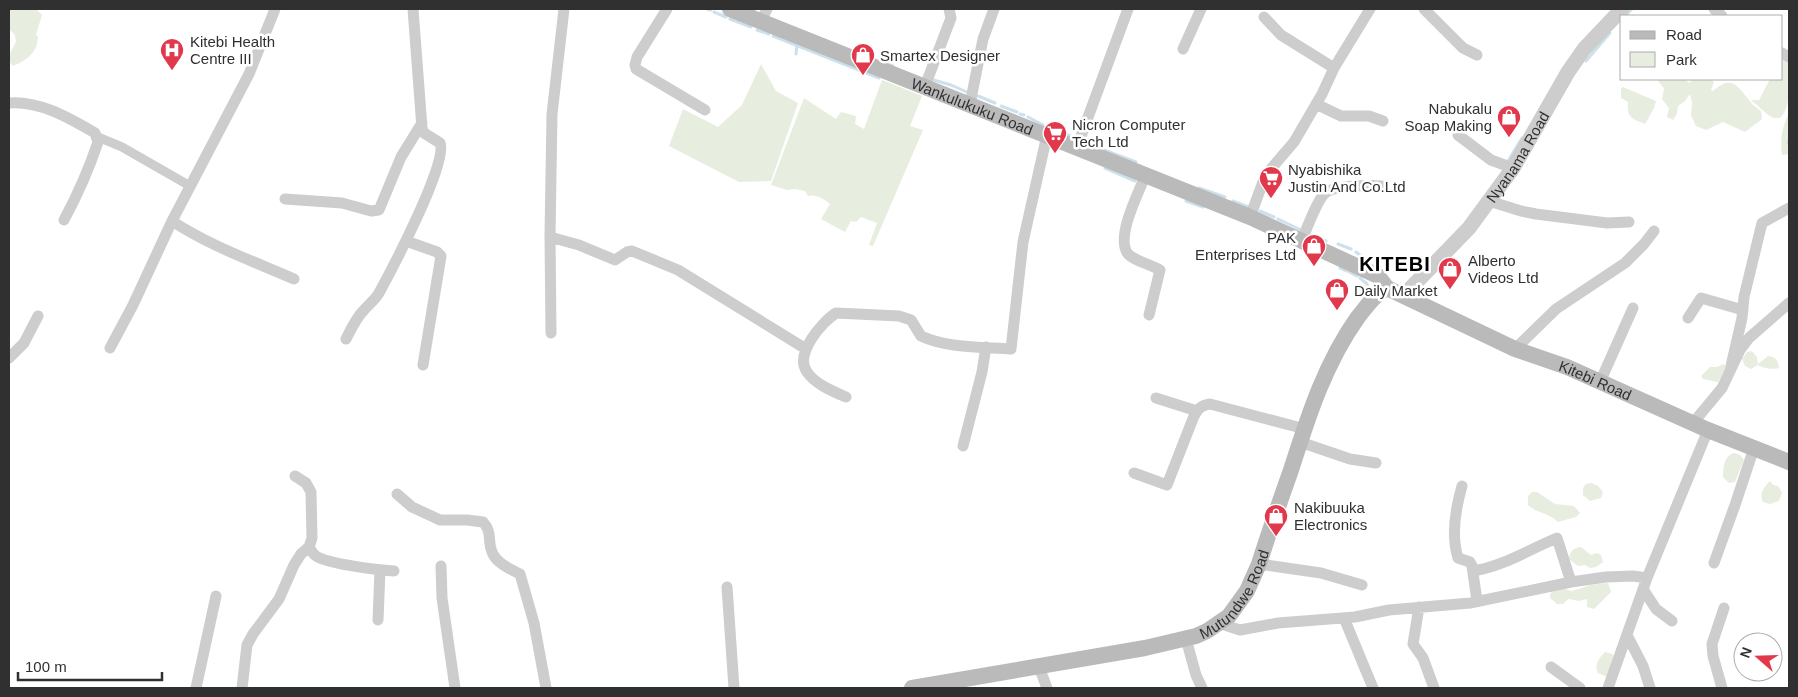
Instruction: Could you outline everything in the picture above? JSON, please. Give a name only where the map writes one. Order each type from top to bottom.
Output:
[{"type":"main road","name":"Wankulukuku Road","points":[[730,9],[764,15],[925,86],[1250,217],[1378,276],[1387,288],[1403,296]]},
{"type":"main road","name":"Mutundwe Road","points":[[912,688],[1039,667],[1186,639],[1207,631],[1229,616],[1242,597],[1259,564],[1324,376],[1344,338],[1371,300],[1387,288]]},
{"type":"main road","name":"Kitebi Road","points":[[1403,296],[1515,349],[1567,367],[1701,426],[1789,462]]},
{"type":"street","points":[[110,348],[133,305],[172,221],[248,74],[275,9]]},
{"type":"street","points":[[346,339],[357,320],[379,292],[406,241],[430,187],[442,151],[440,143],[424,133],[413,9]]},
{"type":"street","points":[[551,332],[552,114],[564,9]]},
{"type":"street","points":[[667,9],[637,57],[635,62],[636,69],[705,110]]},
{"type":"street","points":[[925,86],[951,18],[949,9]]},
{"type":"street","points":[[970,104],[983,39],[994,9]]},
{"type":"street","points":[[1077,147],[1128,9]]},
{"type":"street","points":[[1183,49],[1201,9]]},
{"type":"street","points":[[1250,217],[1263,182],[1270,170],[1294,142],[1334,68],[1370,9]]},
{"type":"street","points":[[1424,9],[1463,48],[1477,55]]},
{"type":"street","name":"Nyanama Road","points":[[1403,296],[1468,228],[1513,168],[1568,72],[1584,50],[1622,9]]},
{"type":"street","points":[[1264,17],[1281,35],[1334,68]]},
{"type":"street","points":[[9,103],[32,105],[52,111],[95,133],[98,138],[90,167],[64,220]]},
{"type":"street","points":[[1316,104],[1341,116],[1369,116],[1383,120]]},
{"type":"street","points":[[285,198],[342,203],[371,211],[379,210],[401,157],[422,123]]},
{"type":"street","points":[[846,398],[827,389],[806,371],[804,357],[806,349],[821,325],[839,312],[899,316],[913,321],[918,332],[925,338],[960,345],[1011,349],[1024,242],[1047,135]]},
{"type":"street","points":[[1458,135],[1491,160],[1513,168]]},
{"type":"street","points":[[98,138],[122,147],[190,186]]},
{"type":"street","points":[[1146,174],[1128,221],[1124,245],[1129,254],[1160,270],[1149,315]]},
{"type":"street","points":[[1302,240],[1324,194],[1330,190],[1344,188],[1369,185],[1382,186]]},
{"type":"street","points":[[1489,200],[1536,214],[1607,223],[1630,222]]},
{"type":"street","points":[[1731,366],[1762,223],[1789,208]]},
{"type":"street","points":[[172,221],[224,249],[294,279]]},
{"type":"street","points":[[1515,349],[1556,309],[1625,263],[1654,231]]},
{"type":"street","points":[[550,237],[579,245],[615,260],[627,252],[636,252],[678,270],[806,349]]},
{"type":"street","points":[[406,241],[437,252],[442,256],[423,365]]},
{"type":"street","points":[[1688,318],[1701,298],[1743,310]]},
{"type":"street","points":[[1608,688],[1701,426],[1740,350],[1749,338],[1789,303]]},
{"type":"street","points":[[1600,382],[1633,308]]},
{"type":"street","points":[[9,358],[24,343],[38,316]]},
{"type":"street","points":[[963,446],[982,372],[986,347]]},
{"type":"street","points":[[1156,398],[1197,411]]},
{"type":"street","points":[[1134,473],[1166,485],[1197,411],[1204,404],[1210,404],[1302,436],[1350,459],[1376,463]]},
{"type":"street","points":[[1714,562],[1754,448]]},
{"type":"street","points":[[295,476],[306,483],[311,492],[312,538],[310,547],[314,555],[322,559],[394,571]]},
{"type":"street","points":[[1462,486],[1456,520],[1456,548],[1458,556],[1471,563],[1477,601]]},
{"type":"street","points":[[397,494],[412,507],[440,520],[483,522],[490,529],[491,552],[497,560],[520,574],[534,623],[546,688]]},
{"type":"street","points":[[1473,571],[1485,569],[1557,538],[1571,582]]},
{"type":"street","points":[[242,688],[247,645],[279,599],[301,554],[310,547]]},
{"type":"street","points":[[1259,564],[1321,573],[1362,585]]},
{"type":"street","points":[[441,566],[442,598],[455,688]]},
{"type":"street","points":[[378,620],[380,570]]},
{"type":"street","points":[[1218,623],[1240,630],[1278,623],[1344,618],[1477,601],[1571,582],[1606,577],[1632,576],[1645,584],[1656,609],[1672,621]]},
{"type":"street","points":[[727,587],[734,688]]},
{"type":"street","points":[[196,688],[216,596]]},
{"type":"street","points":[[1419,607],[1413,644],[1423,658],[1434,688]]},
{"type":"street","points":[[1722,688],[1712,644],[1724,608]]},
{"type":"street","points":[[1344,618],[1373,688]]},
{"type":"street","points":[[1627,635],[1643,666],[1650,688]]},
{"type":"street","points":[[1186,639],[1202,688]]},
{"type":"street","points":[[1039,667],[1047,688]]},
{"type":"street","points":[[1551,667],[1580,688]]},
{"type":"green space","points":[[9,9],[36,9],[42,15],[36,35],[38,37],[36,47],[27,58],[13,66],[9,61],[9,55],[16,42],[15,35],[9,29]]},
{"type":"green space","points":[[1786,53],[1789,54],[1789,97],[1784,113],[1780,118],[1773,118],[1751,100],[1759,100],[1769,80],[1783,80],[1783,58]]},
{"type":"green space","points":[[761,64],[776,91],[798,103],[771,181],[739,182],[669,146],[683,109],[718,127],[742,105]]},
{"type":"green space","points":[[882,80],[922,96],[910,126],[923,130],[873,246],[869,245],[877,223],[861,217],[856,222],[851,221],[845,232],[821,219],[830,204],[825,200],[817,196],[808,196],[805,191],[787,190],[771,185],[804,98],[836,119],[841,112],[856,116],[855,124],[864,129]]},
{"type":"green space","points":[[1658,80],[1686,80],[1689,83],[1692,80],[1712,80],[1714,82],[1711,90],[1713,91],[1719,86],[1729,83],[1733,84],[1761,111],[1762,119],[1745,132],[1723,122],[1706,130],[1696,126],[1691,115],[1692,103],[1690,94],[1678,106],[1677,114],[1673,120],[1667,117],[1669,108],[1662,99],[1664,89]]},
{"type":"green space","points":[[1623,87],[1656,101],[1645,124],[1633,119],[1629,114],[1628,102],[1621,98],[1621,88]]},
{"type":"green space","points":[[1789,113],[1789,154],[1782,155],[1782,133]]},
{"type":"green space","points":[[1752,351],[1757,357],[1758,364],[1768,356],[1771,356],[1776,359],[1779,368],[1774,369],[1758,365],[1751,369],[1745,366],[1742,359],[1747,352]]},
{"type":"green space","points":[[1723,364],[1727,367],[1718,382],[1703,379],[1701,376],[1710,367],[1717,367]]},
{"type":"green space","points":[[1734,453],[1740,455],[1744,460],[1735,482],[1729,483],[1723,477],[1724,466],[1726,459]]},
{"type":"green space","points":[[1770,481],[1773,485],[1778,486],[1782,493],[1779,501],[1770,504],[1763,502],[1762,493]]},
{"type":"green space","points":[[1591,483],[1598,486],[1603,492],[1601,498],[1590,501],[1583,495],[1583,488],[1586,484]]},
{"type":"green space","points":[[1532,492],[1537,492],[1555,504],[1574,506],[1580,513],[1576,517],[1558,522],[1528,505],[1528,496]]},
{"type":"green space","points":[[1581,547],[1591,555],[1597,553],[1601,555],[1603,562],[1596,567],[1590,568],[1585,565],[1578,566],[1569,559],[1572,550]]},
{"type":"green space","points":[[1608,583],[1611,592],[1594,609],[1587,607],[1587,599],[1579,601],[1568,599],[1563,604],[1557,604],[1550,598],[1550,594],[1556,588],[1572,591],[1591,585]]},
{"type":"green space","points":[[1605,652],[1614,656],[1611,662],[1611,671],[1607,677],[1598,673],[1597,667],[1599,659]]},
{"type":"waterway","points":[[707,9],[711,10]]},
{"type":"waterway","points":[[1626,15],[1632,9]]},
{"type":"waterway","points":[[714,12],[726,17]]},
{"type":"waterway","points":[[730,19],[751,27]]},
{"type":"waterway","points":[[757,30],[769,34]]},
{"type":"waterway","points":[[1586,61],[1610,33]]},
{"type":"waterway","points":[[773,36],[879,78]]},
{"type":"waterway","points":[[796,54],[797,45]]},
{"type":"waterway","points":[[853,50],[874,57]]},
{"type":"waterway","points":[[885,62],[893,66]]},
{"type":"waterway","points":[[930,79],[969,93]]},
{"type":"waterway","points":[[978,96],[995,103]]},
{"type":"waterway","points":[[1001,106],[1017,112]]},
{"type":"waterway","points":[[1020,114],[1024,115]]},
{"type":"waterway","points":[[1028,117],[1043,125]]},
{"type":"waterway","points":[[1053,129],[1073,137]]},
{"type":"waterway","points":[[1508,161],[1522,138]]},
{"type":"waterway","points":[[1104,150],[1136,162]]},
{"type":"waterway","points":[[1105,168],[1135,181]]},
{"type":"waterway","points":[[1199,188],[1225,197]]},
{"type":"waterway","points":[[1186,201],[1203,207]]},
{"type":"waterway","points":[[1233,201],[1251,208]]},
{"type":"waterway","points":[[1260,211],[1274,217]]},
{"type":"waterway","points":[[1278,219],[1301,230]]},
{"type":"waterway","points":[[1314,237],[1326,241]]},
{"type":"waterway","points":[[1338,244],[1351,249]]},
{"type":"waterway","points":[[1356,252],[1365,259]]},
{"type":"waterway","points":[[1340,268],[1346,271]]},
{"type":"waterway","points":[[1349,272],[1357,276]]},
{"type":"waterway","points":[[1360,278],[1369,288]]},
{"type":"place","name":"Kitebi Health Centre III","points":[[172,71]]},
{"type":"place","name":"Smartex Designer","points":[[863,76]]},
{"type":"place","name":"Nabukalu Soap Making","points":[[1509,138]]},
{"type":"place","name":"Nicron Computer Tech Ltd","points":[[1055,154]]},
{"type":"place","name":"Nyabishika Justin And Co.Ltd","points":[[1271,199]]},
{"type":"place","name":"PAK Enterprises Ltd","points":[[1314,267]]},
{"type":"place","name":"Alberto Videos Ltd","points":[[1450,290]]},
{"type":"place","name":"Daily Market","points":[[1337,311]]},
{"type":"place","name":"Nakibuuka Electronics","points":[[1276,537]]},
{"type":"district","name":"KITEBI","points":[[1395,264]]}]
